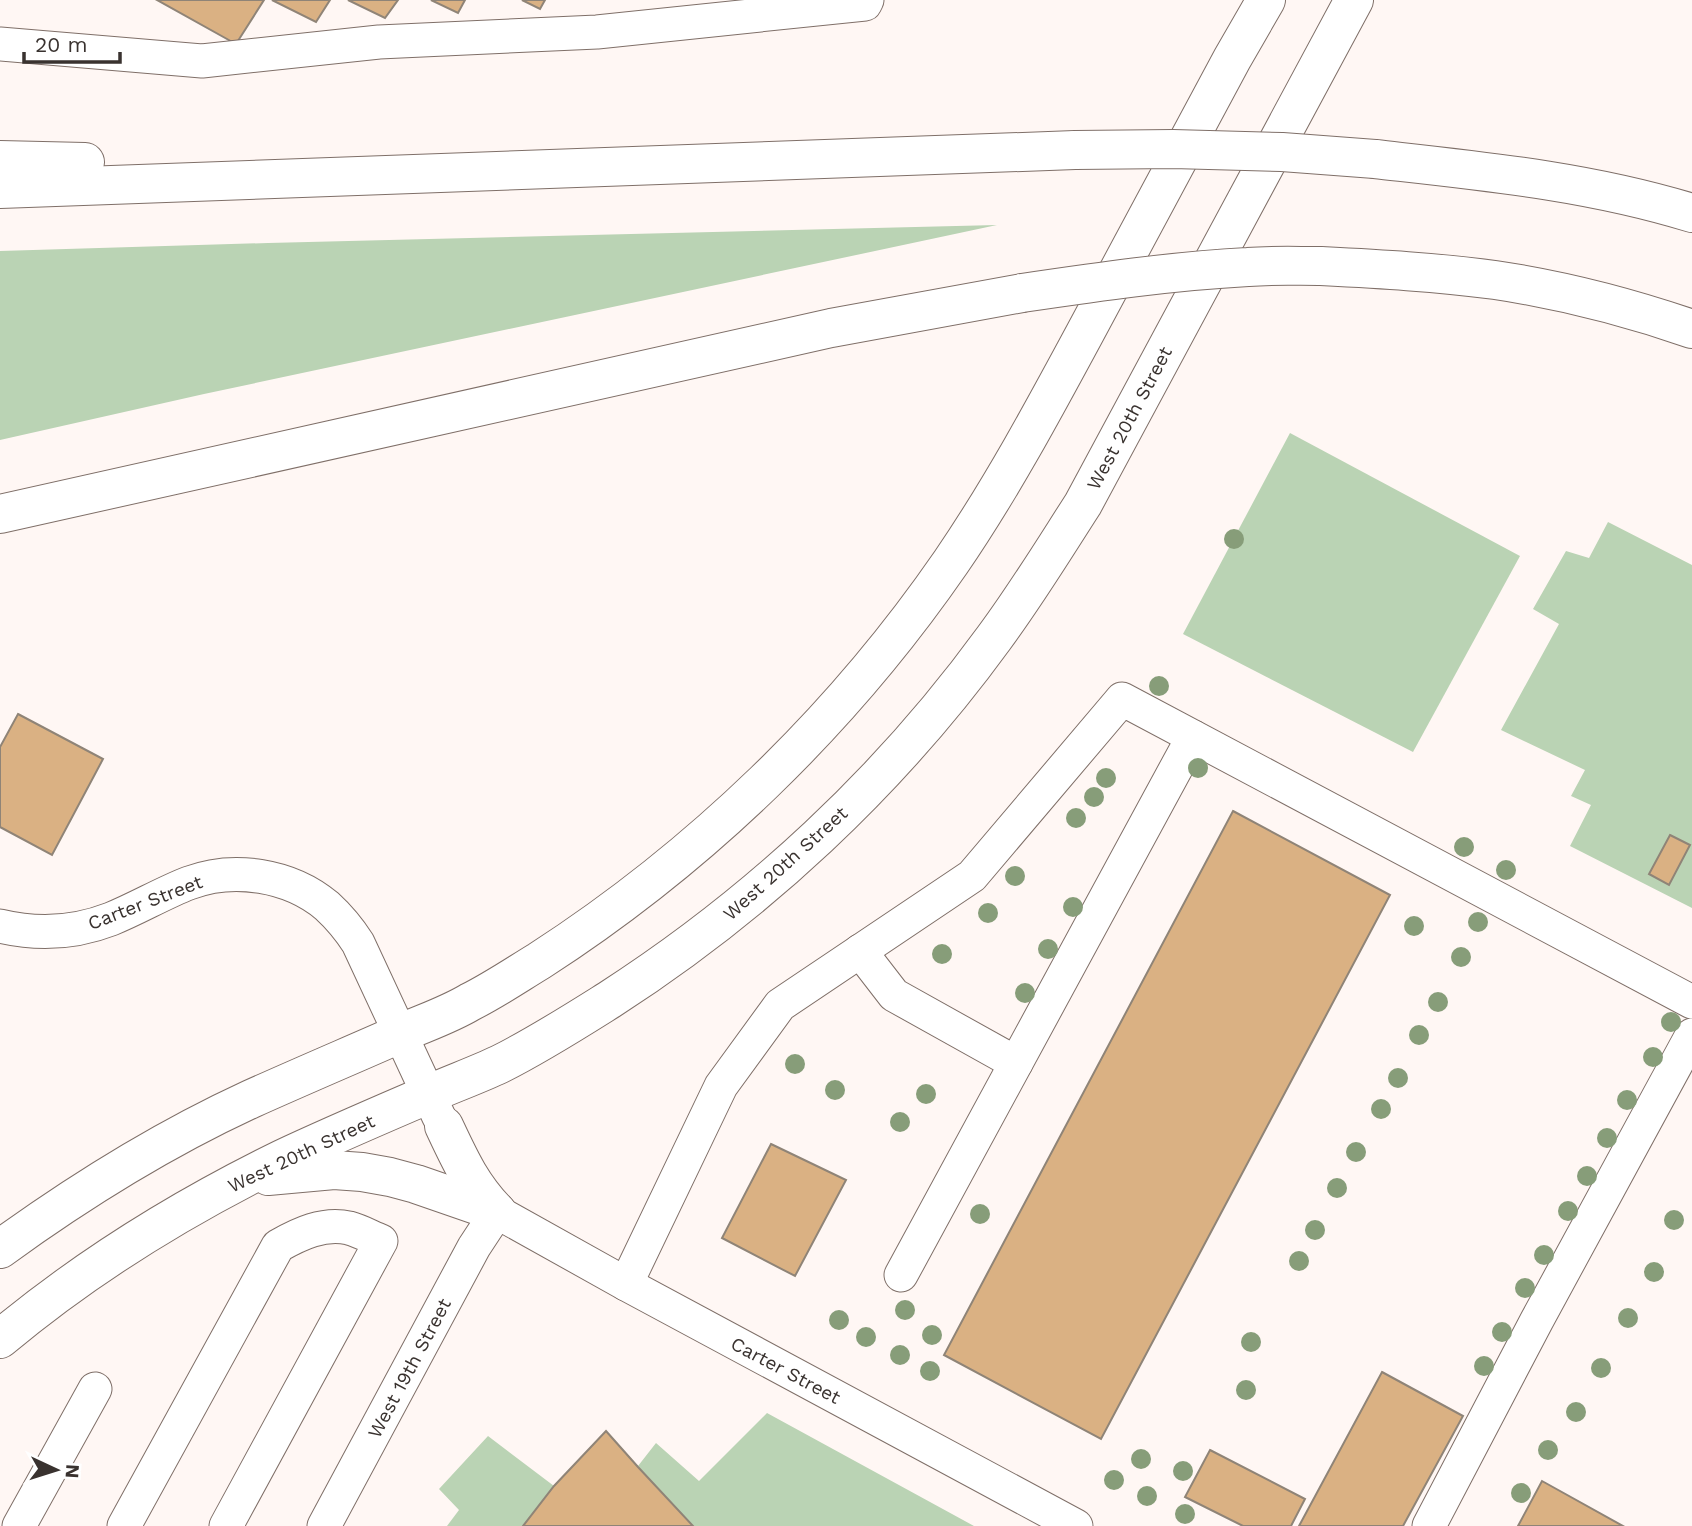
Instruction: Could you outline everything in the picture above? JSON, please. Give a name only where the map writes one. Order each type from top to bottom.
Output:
[{"type":"main road","points":[[0,1249],[114,1171],[182,1133],[251,1099],[468,1004],[539,961],[607,915],[672,864],[794,753],[910,618],[996,494],[1266,0]]},
{"type":"main road","name":"West 20th Street","points":[[0,1339],[88,1272],[151,1230],[243,1179],[285,1158],[436,1110],[500,1064],[643,978],[710,929],[774,876],[835,820],[892,763],[945,702],[1040,572],[1083,504],[1354,0]]},
{"type":"main road","points":[[0,189],[1075,150],[1173,149],[1282,152],[1495,172],[1576,184],[1692,213]]},
{"type":"main road","points":[[0,160],[429,173]]},
{"type":"main road","points":[[1495,172],[1577,174],[1692,187]]},
{"type":"main road","points":[[0,514],[831,328],[1022,293],[1188,271],[1319,266],[1412,271],[1495,280],[1575,295],[1692,329]]},
{"type":"main road","points":[[436,1110],[467,1174],[497,1212]]},
{"type":"main road","points":[[243,1179],[334,1170],[362,1172],[416,1184],[497,1212]]},
{"type":"street","points":[[0,44],[202,61],[379,42],[597,32],[865,4],[867,0]]},
{"type":"street","points":[[626,1284],[721,1086],[780,1005],[972,876],[1122,699],[1692,1002]]},
{"type":"street","points":[[901,1275],[1193,737]]},
{"type":"street","name":"Carter Street","points":[[0,926],[21,931],[60,932],[109,919],[190,882],[213,876],[247,875],[281,881],[304,891],[325,905],[343,922],[358,943],[436,1110]]},
{"type":"street","points":[[860,951],[894,995],[1016,1063]]},
{"type":"street","points":[[1429,1526],[1692,1035]]},
{"type":"street","name":"Carter Street","points":[[497,1212],[1076,1526]]},
{"type":"street","name":"West 19th Street","points":[[324,1526],[474,1247],[497,1212]]},
{"type":"street","points":[[124,1526],[278,1246],[297,1236],[334,1226],[349,1228],[381,1241],[226,1526]]},
{"type":"street","points":[[19,1526],[95,1389]]},
{"type":"green space","points":[[997,225],[204,394],[0,440],[0,251]]},
{"type":"green space","points":[[1290,433],[1520,556],[1413,752],[1183,634]]},
{"type":"green space","points":[[1608,522],[1692,565],[1692,908],[1570,846],[1591,805],[1571,796],[1585,770],[1501,730],[1559,624],[1533,609],[1566,551],[1589,558]]},
{"type":"green space","points":[[767,1413],[974,1526],[447,1526],[459,1510],[439,1489],[488,1436],[554,1486],[606,1431],[638,1466],[656,1443],[699,1481]]},
{"type":"building","points":[[157,0],[264,0],[236,44]]},
{"type":"building","points":[[272,0],[330,0],[316,22]]},
{"type":"building","points":[[348,0],[398,0],[385,18]]},
{"type":"building","points":[[431,0],[465,0],[458,13]]},
{"type":"building","points":[[522,0],[545,0],[540,9]]},
{"type":"building","points":[[18,714],[103,759],[52,855],[0,827],[0,747]]},
{"type":"building","points":[[1233,811],[1390,895],[1101,1439],[944,1355]]},
{"type":"building","points":[[1670,835],[1690,845],[1669,885],[1649,874]]},
{"type":"building","points":[[771,1144],[846,1180],[795,1276],[722,1238]]},
{"type":"building","points":[[1382,1372],[1463,1416],[1403,1526],[1299,1526]]},
{"type":"building","points":[[606,1431],[693,1526],[523,1526],[554,1486]]},
{"type":"building","points":[[1210,1450],[1305,1499],[1291,1526],[1243,1526],[1185,1497]]},
{"type":"building","points":[[1542,1481],[1623,1526],[1518,1526]]}]
